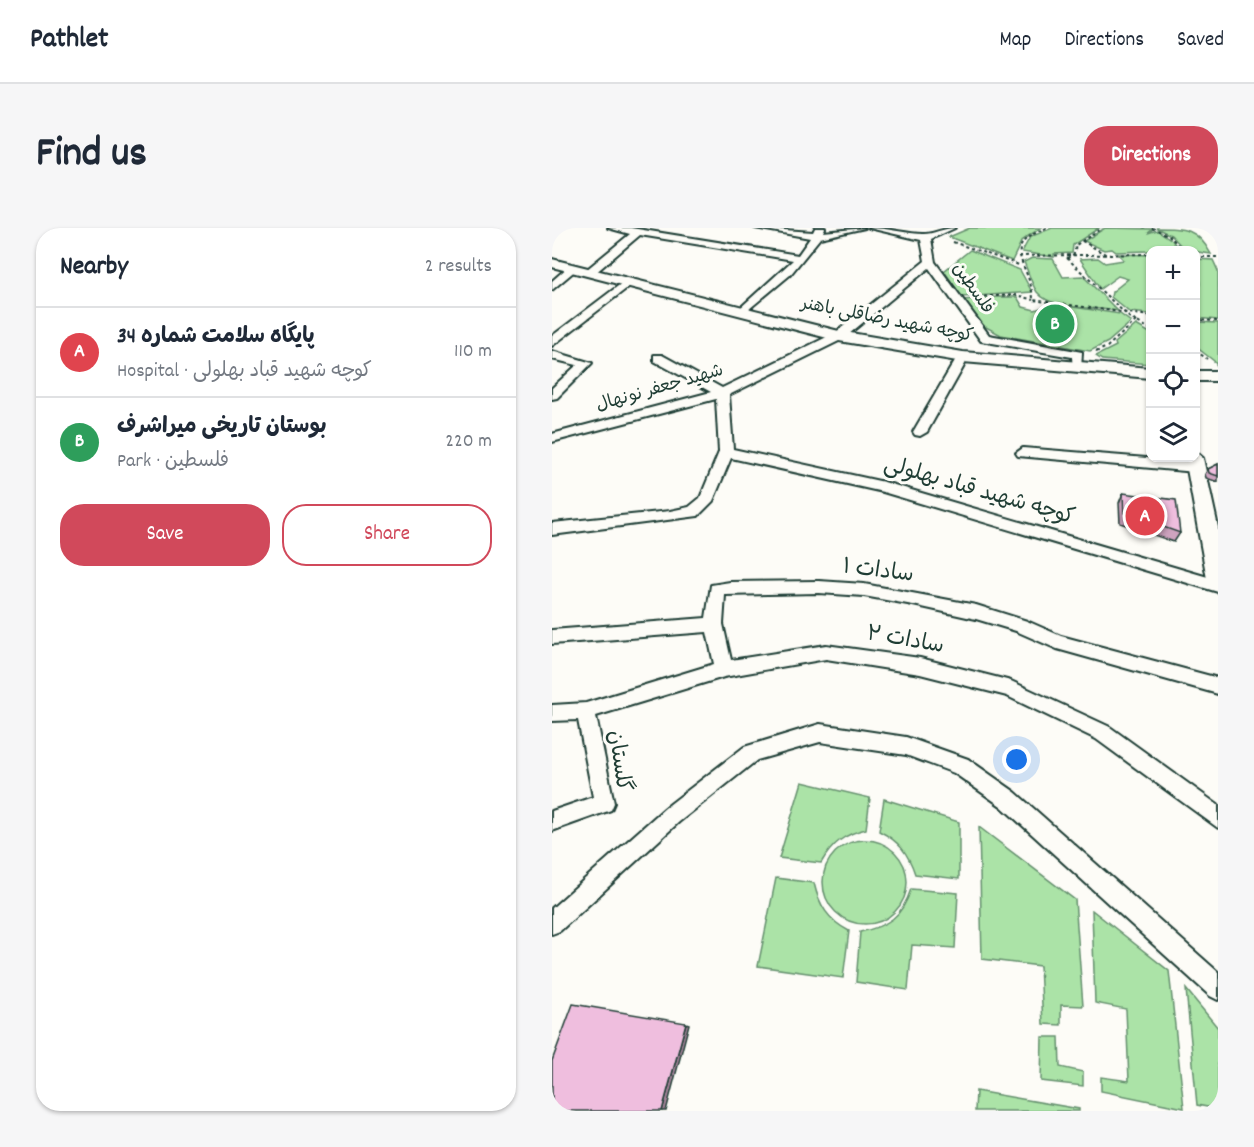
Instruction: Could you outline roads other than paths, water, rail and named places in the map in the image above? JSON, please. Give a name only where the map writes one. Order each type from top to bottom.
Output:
[{"type":"street","points":[[613,228],[799,258]]},
{"type":"street","points":[[760,228],[818,232],[860,228]]},
{"type":"street","points":[[874,228],[926,238],[950,228]]},
{"type":"street","points":[[590,272],[638,232]]},
{"type":"street","points":[[742,311],[799,258],[818,232]]},
{"type":"street","points":[[926,238],[930,262]]},
{"type":"street","name":"شهید جعفر نونهال","points":[[552,438],[722,393],[839,336],[930,262]]},
{"type":"street","name":"فلسطین","points":[[930,262],[985,339],[1078,355],[1077,367]]},
{"type":"street","name":"کوچه شهید رضاقلی باهنر","points":[[552,263],[839,336],[963,357],[1146,373]]},
{"type":"street","points":[[552,287],[573,268]]},
{"type":"street","points":[[552,342],[630,282]]},
{"type":"street","points":[[552,355],[586,363],[552,395]]},
{"type":"street","points":[[920,432],[963,357]]},
{"type":"street","points":[[552,529],[693,512],[706,501],[726,452],[722,393],[658,358]]},
{"type":"street","points":[[1200,376],[1218,376]]},
{"type":"street","name":"کوچه شهید قباد بهلولی","points":[[726,452],[884,487],[1218,586]]},
{"type":"street","points":[[1023,453],[1146,459]]},
{"type":"street","points":[[1195,462],[1214,532],[1218,579]]},
{"type":"street","name":"سادات ۱","points":[[714,624],[717,590],[819,587],[864,590],[976,612],[1021,626],[1057,642],[1218,686]]},
{"type":"street","points":[[552,637],[714,624],[724,669]]},
{"type":"street","name":"سادات ۲","points":[[552,713],[586,711],[724,669],[826,652],[920,666],[1011,689],[1103,733],[1218,819]]},
{"type":"street","name":"گلستان","points":[[552,821],[604,802],[586,711]]},
{"type":"street","points":[[552,923],[672,815],[751,753],[820,733],[906,746],[961,766],[1008,799],[1218,988]]},
{"type":"place","name":"بوستان تاریخی میراشرف","points":[[1055,324]]},
{"type":"place","name":"پایگاه سلامت شماره 34","points":[[1145,516]]}]
